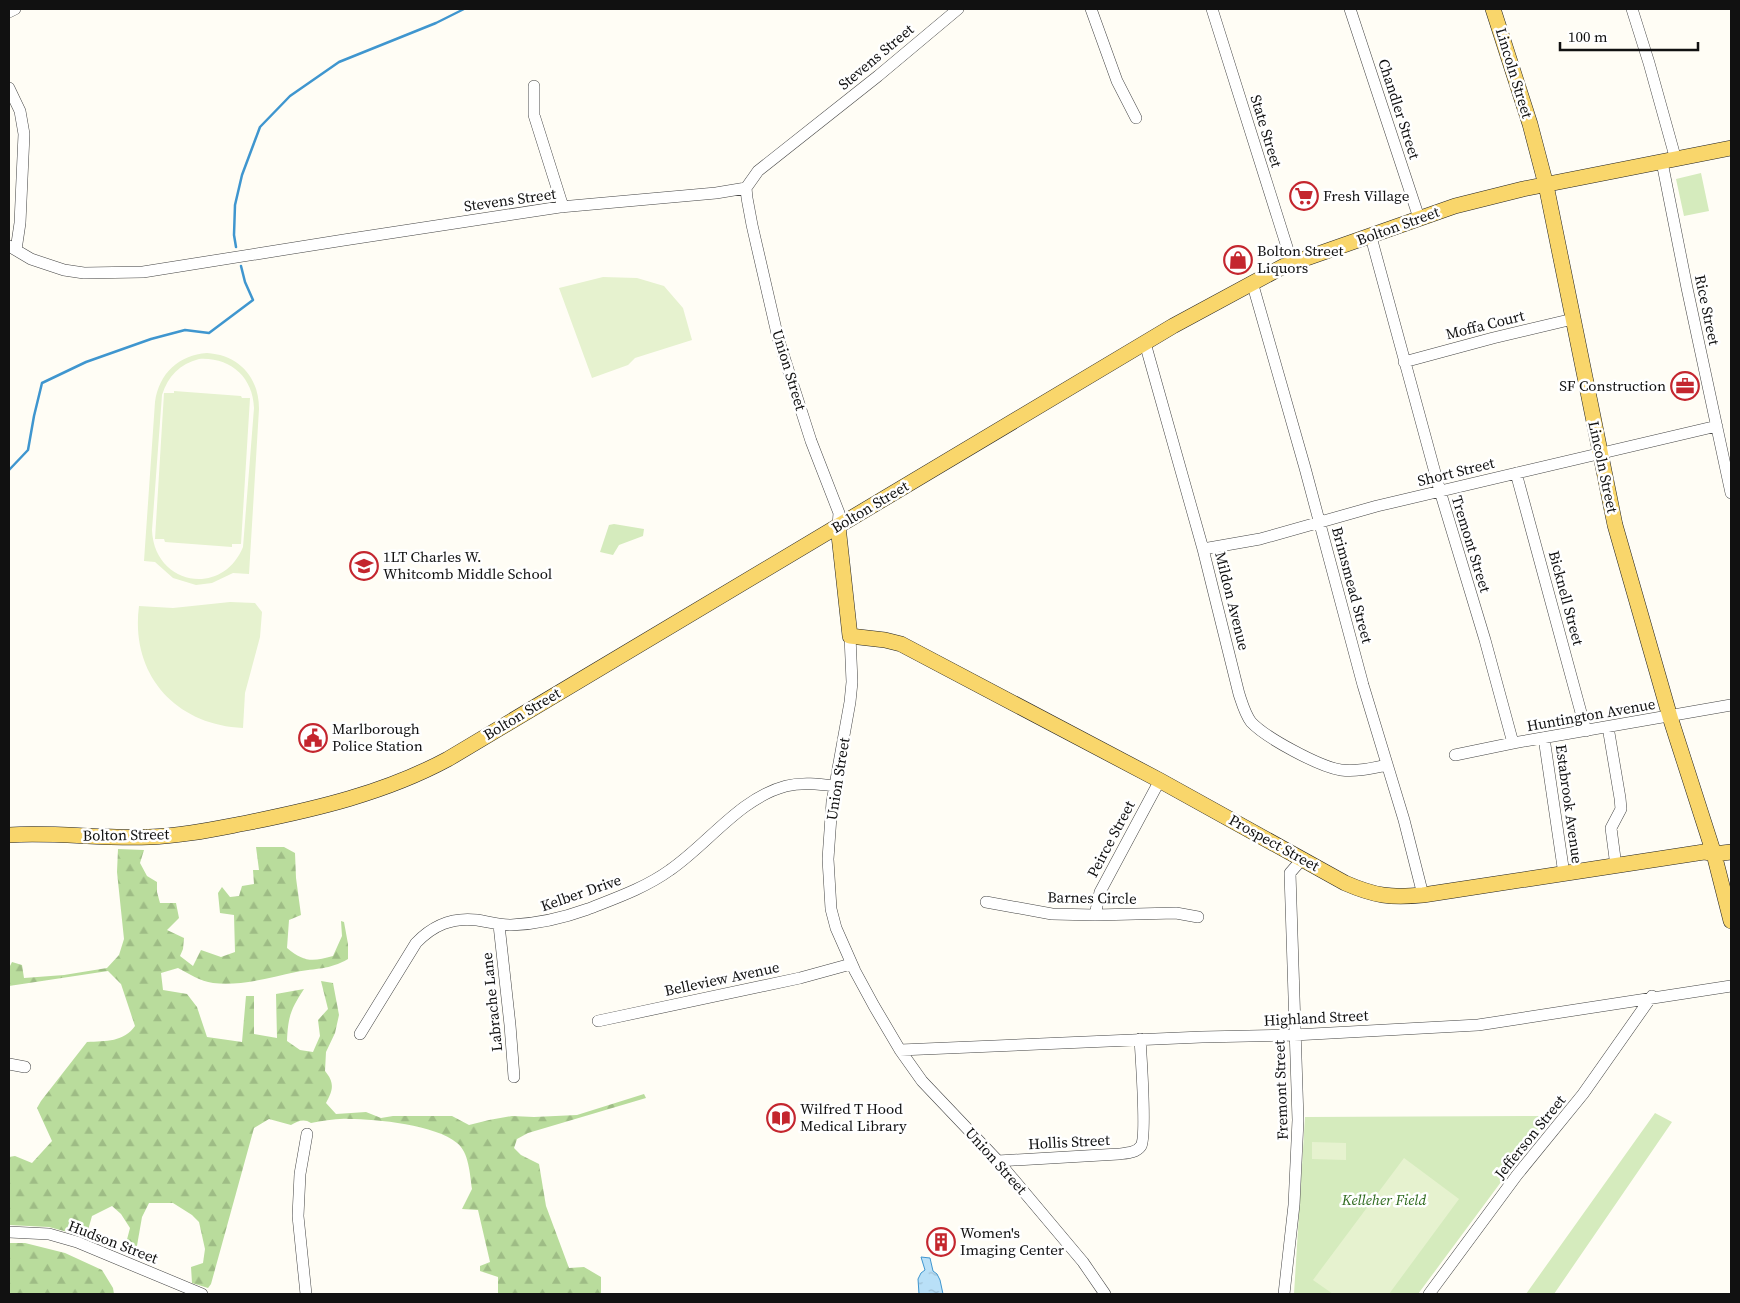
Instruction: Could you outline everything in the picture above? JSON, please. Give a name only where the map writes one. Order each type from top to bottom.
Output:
[{"type":"main road","name":"Lincoln Street","points":[[1494,9],[1530,124],[1546,184],[1600,453],[1624,558],[1670,716],[1714,854],[1731,921]]},
{"type":"main road","name":"Bolton Street","points":[[9,835],[139,837],[186,833],[313,809],[347,800],[399,781],[448,759],[1191,315],[1252,282],[1292,263],[1371,237],[1419,218],[1484,198],[1731,148]]},
{"type":"main road","name":"Union Street","points":[[838,526],[850,636]]},
{"type":"main road","name":"Prospect Street","points":[[850,636],[885,640],[900,644],[1160,780],[1345,883],[1369,893],[1395,897],[1423,895],[1704,852],[1714,854],[1731,852]]},
{"type":"street","points":[[9,12],[15,9]]},
{"type":"street","name":"Stevens Street","points":[[12,248],[31,260],[84,274],[143,272],[563,207],[707,194],[746,188],[758,171],[878,76],[958,9]]},
{"type":"street","points":[[1091,9],[1118,81],[1136,118]]},
{"type":"street","name":"State Street","points":[[1212,9],[1292,263]]},
{"type":"street","name":"Chandler Street","points":[[1350,9],[1419,218]]},
{"type":"street","name":"Rice Street","points":[[1632,9],[1649,63],[1669,161],[1716,426],[1731,492]]},
{"type":"street","points":[[534,86],[534,115],[563,207]]},
{"type":"street","points":[[9,88],[20,112],[24,134],[20,223],[12,248]]},
{"type":"street","name":"Union Street","points":[[746,188],[752,225],[778,338],[806,425],[839,513],[838,526]]},
{"type":"street","name":"Tremont Street","points":[[1371,237],[1440,491],[1485,640],[1513,743]]},
{"type":"street","name":"Brimsmead Street","points":[[1252,282],[1363,685],[1404,820],[1423,895]]},
{"type":"street","name":"Moffa Court","points":[[1404,362],[1573,319]]},
{"type":"street","name":"Mildon Avenue","points":[[1145,343],[1203,548],[1244,709],[1250,721],[1306,758],[1327,767],[1358,771],[1387,765]]},
{"type":"street","name":"Short Street","points":[[1203,548],[1260,538],[1440,491],[1716,426]]},
{"type":"street","name":"Bicknell Street","points":[[1516,473],[1586,731]]},
{"type":"street","name":"Union Street","points":[[850,636],[852,682],[835,786],[828,859],[831,908],[836,928],[851,964],[900,1050],[922,1081],[998,1160],[1083,1262],[1105,1294]]},
{"type":"street","name":"Huntington Avenue","points":[[1455,755],[1731,705]]},
{"type":"street","points":[[1608,728],[1621,809],[1612,828],[1616,866]]},
{"type":"street","name":"Estabrook Avenue","points":[[1544,738],[1564,874]]},
{"type":"street","name":"Peirce Street","points":[[1095,915],[1100,892],[1160,780]]},
{"type":"street","name":"Kelber Drive","points":[[360,1034],[416,943],[435,926],[461,919],[478,920],[499,925],[554,920],[651,883],[670,871],[750,803],[768,793],[786,786],[809,783],[835,786]]},
{"type":"street","name":"Fremont Street","points":[[1284,1294],[1297,1162],[1298,1120],[1290,873],[1303,858]]},
{"type":"street","name":"Barnes Circle","points":[[986,902],[1052,914],[1176,913],[1198,917]]},
{"type":"street","name":"Labrache Lane","points":[[499,925],[514,1077]]},
{"type":"street","name":"Belleview Avenue","points":[[598,1021],[800,978],[851,964]]},
{"type":"street","name":"Highland Street","points":[[900,1050],[1140,1039],[1294,1035],[1478,1025],[1652,996],[1731,986]]},
{"type":"street","name":"Jefferson Street","points":[[1429,1294],[1518,1175],[1583,1094],[1652,996]]},
{"type":"street","name":"Hollis Street","points":[[998,1160],[1120,1154],[1140,1147],[1143,1141],[1143,1124],[1140,1039]]},
{"type":"street","points":[[9,1064],[26,1067]]},
{"type":"street","points":[[306,1294],[298,1216],[300,1174],[308,1134]]},
{"type":"street","name":"Hudson Street","points":[[9,1232],[49,1234],[77,1242],[202,1294]]},
{"type":"green space","points":[[1701,173],[1709,211],[1684,216],[1676,179]]},
{"type":"green space","points":[[603,277],[637,278],[664,286],[683,308],[692,340],[635,358],[628,365],[592,378],[559,288]]},
{"type":"green space","points":[[197,354],[218,355],[238,363],[251,378],[258,397],[259,409],[249,574],[233,573],[212,583],[196,585],[173,578],[155,562],[144,561],[157,392],[161,382],[172,367]],"holes":[[[199,359],[221,361],[238,371],[249,387],[253,397],[254,408],[243,547],[233,563],[220,574],[206,579],[190,578],[176,573],[164,563],[156,549],[152,530],[162,395],[171,377],[186,364]]]},
{"type":"green space","points":[[174,391],[250,398],[241,544],[232,544],[232,547],[165,542],[164,539],[155,539],[164,393],[174,393]]},
{"type":"green space","points":[[614,524],[644,529],[643,536],[619,545],[613,555],[600,552],[609,525]]},
{"type":"green space","points":[[230,602],[255,603],[262,612],[260,637],[245,693],[243,728],[219,725],[197,717],[178,706],[162,691],[150,674],[142,653],[138,631],[139,606],[173,608]]},
{"type":"green space","points":[[256,847],[284,847],[295,853],[301,915],[289,920],[287,948],[308,960],[333,956],[342,936],[341,921],[344,922],[348,944],[348,959],[328,967],[255,981],[223,984],[208,982],[178,968],[161,973],[163,990],[187,994],[197,1007],[207,1037],[242,1042],[246,996],[254,996],[254,1034],[277,1038],[276,994],[304,989],[291,1013],[287,1041],[300,1050],[313,1052],[320,1036],[318,1020],[328,1009],[321,981],[333,983],[339,1015],[335,1033],[326,1052],[325,1071],[332,1083],[326,1103],[336,1114],[366,1112],[381,1118],[393,1116],[452,1116],[469,1125],[512,1116],[577,1115],[644,1094],[646,1098],[528,1133],[517,1139],[514,1148],[521,1155],[539,1164],[546,1206],[569,1268],[584,1267],[601,1277],[601,1294],[498,1294],[498,1277],[480,1271],[480,1266],[490,1262],[478,1210],[462,1209],[472,1189],[468,1164],[461,1147],[447,1137],[421,1127],[390,1122],[340,1119],[311,1123],[301,1121],[291,1125],[269,1119],[254,1128],[211,1284],[208,1288],[192,1283],[191,1267],[203,1263],[205,1249],[199,1222],[192,1215],[173,1203],[149,1203],[142,1217],[135,1257],[124,1251],[130,1228],[121,1214],[112,1206],[92,1216],[86,1237],[49,1227],[9,1225],[9,1157],[15,1156],[32,1163],[52,1141],[37,1108],[41,1101],[87,1042],[108,1041],[120,1038],[135,1026],[121,984],[108,971],[9,986],[12,962],[22,965],[24,978],[64,975],[107,968],[119,955],[124,939],[117,872],[118,849],[144,850],[140,863],[147,876],[157,882],[160,903],[176,903],[179,918],[167,930],[184,938],[180,956],[193,966],[201,950],[221,957],[235,952],[234,915],[220,913],[218,893],[222,887],[230,897],[239,896],[242,886],[254,884],[253,870],[259,870]]},
{"type":"green space","points":[[1655,1113],[1672,1122],[1554,1294],[1526,1294]]},
{"type":"green space","name":"Kelleher Field","points":[[1550,1116],[1418,1294],[1294,1294],[1305,1117]]},
{"type":"green space","points":[[1312,1142],[1346,1143],[1346,1160],[1312,1159]]},
{"type":"green space","points":[[1404,1158],[1459,1199],[1389,1294],[1333,1294],[1313,1280]]},
{"type":"green space","points":[[9,1243],[25,1243],[65,1253],[102,1270],[113,1288],[114,1294],[9,1294]]},
{"type":"water","points":[[921,1257],[930,1258],[933,1271],[940,1280],[943,1294],[919,1294],[918,1279],[925,1270]]},
{"type":"waterway","points":[[236,247],[234,235],[235,205],[242,175],[260,127],[290,96],[339,62],[436,23],[464,9]]},
{"type":"waterway","points":[[9,470],[28,450],[42,383],[86,362],[151,339],[185,330],[209,333],[253,300],[245,282],[241,266]]},
{"type":"place","name":"Fresh Village","points":[[1304,196]]},
{"type":"place","name":"Bolton Street Liquors","points":[[1238,260]]},
{"type":"place","name":"SF Construction","points":[[1685,386]]},
{"type":"place","name":"1LT Charles W. Whitcomb Middle School","points":[[364,566]]},
{"type":"place","name":"Marlborough Police Station","points":[[313,738]]},
{"type":"place","name":"Wilfred T Hood Medical Library","points":[[781,1118]]},
{"type":"place","name":"Women's Imaging Center","points":[[941,1242]]}]
